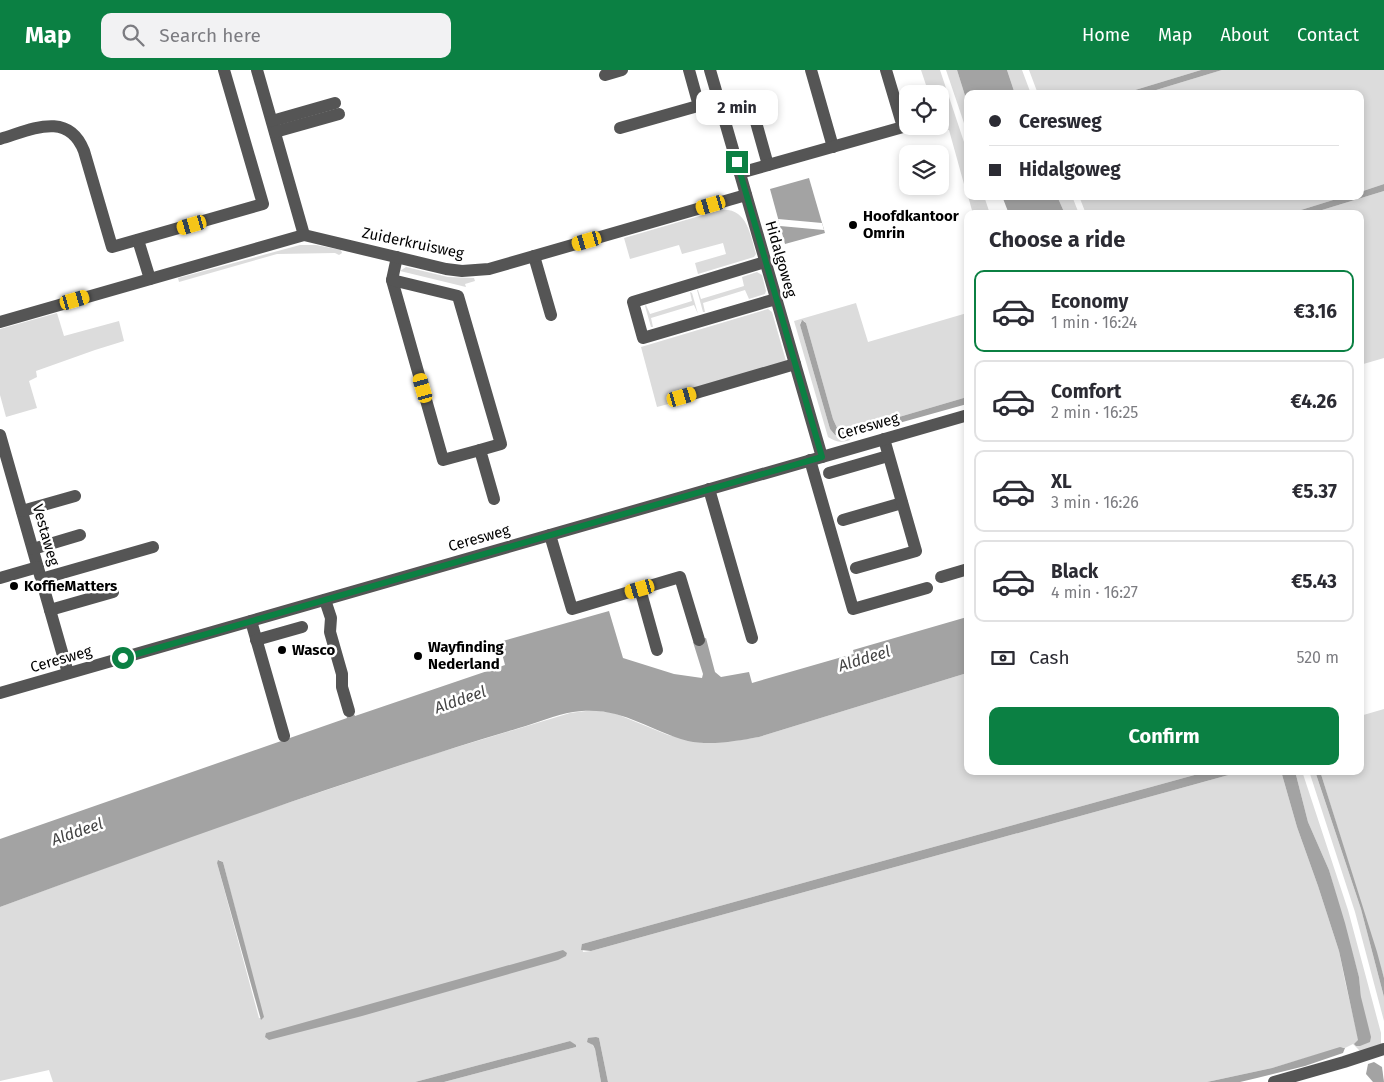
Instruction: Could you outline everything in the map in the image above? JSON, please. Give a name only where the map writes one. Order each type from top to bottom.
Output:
[{"type":"street","points":[[0,139],[48,125],[65,129],[72,133],[82,144],[112,248],[262,204],[224,70]]},
{"type":"street","points":[[257,70],[304,235]]},
{"type":"street","points":[[605,75],[622,70]]},
{"type":"street","points":[[689,70],[699,106]]},
{"type":"street","name":"Hidalgoweg","points":[[710,70],[795,364],[816,458],[854,610],[927,588]]},
{"type":"street","points":[[812,70],[833,147]]},
{"type":"street","points":[[740,173],[903,127],[886,70]]},
{"type":"street","points":[[620,128],[719,100]]},
{"type":"street","points":[[273,126],[337,108]]},
{"type":"street","points":[[752,108],[768,165]]},
{"type":"street","name":"Zuiderkruisweg","points":[[0,322],[304,235],[446,269],[475,271],[489,269],[746,195]]},
{"type":"street","points":[[138,240],[150,279]]},
{"type":"street","points":[[534,256],[551,315]]},
{"type":"street","points":[[392,280],[458,296],[501,444],[443,460],[392,280],[397,257]]},
{"type":"street","points":[[765,262],[633,302],[643,338],[776,299]]},
{"type":"street","points":[[682,397],[795,364]]},
{"type":"street","name":"Ceresweg","points":[[0,693],[964,416]]},
{"type":"street","name":"Vestaweg","points":[[0,435],[68,673]]},
{"type":"street","points":[[856,568],[916,551],[884,439]]},
{"type":"street","points":[[480,450],[494,499]]},
{"type":"street","points":[[829,473],[888,456]]},
{"type":"street","points":[[709,489],[752,638]]},
{"type":"street","points":[[22,511],[75,496]]},
{"type":"street","points":[[843,520],[902,503]]},
{"type":"street","points":[[33,549],[80,535]]},
{"type":"street","points":[[550,535],[572,609],[680,577],[699,640]]},
{"type":"street","points":[[0,578],[40,573],[153,547]]},
{"type":"street","points":[[940,577],[964,570]]},
{"type":"street","points":[[640,589],[658,650]]},
{"type":"street","points":[[50,610],[113,592]]},
{"type":"street","points":[[325,600],[330,618],[330,632],[342,674],[342,687],[349,712]]},
{"type":"street","points":[[251,621],[284,736]]},
{"type":"street","points":[[256,640],[302,626]]},
{"type":"street","points":[[1274,1082],[1336,1065],[1384,1049]]},
{"type":"shaded area","points":[[921,70],[940,70],[945,85],[926,85]]},
{"type":"shaded area","points":[[946,70],[957,70],[964,92],[964,123]]},
{"type":"shaded area","points":[[1007,70],[1022,70],[1030,90],[1014,90]]},
{"type":"shaded area","points":[[1029,70],[1201,70],[1135,90],[1036,90]]},
{"type":"shaded area","points":[[1222,70],[1384,70],[1384,184],[1364,191],[1364,90],[1156,90]]},
{"type":"shaded area","points":[[949,97],[964,142],[964,184],[949,130]]},
{"type":"shaded area","points":[[1384,191],[1384,358],[1364,364],[1364,210],[1322,210],[1355,200],[1364,200],[1364,197]]},
{"type":"shaded area","points":[[969,200],[985,200],[989,210],[972,210]]},
{"type":"shaded area","points":[[1059,200],[1074,200],[1077,210],[1063,210]]},
{"type":"shaded area","points":[[1081,200],[1333,200],[1301,210],[1084,210]]},
{"type":"shaded area","points":[[720,210],[729,210],[742,217],[752,238],[756,254],[754,257],[698,274],[695,263],[726,254],[723,243],[682,254],[679,245],[630,259],[624,238]]},
{"type":"shaded area","points":[[300,245],[316,245],[341,250],[342,253],[339,255],[335,253],[277,254],[179,282],[178,278]]},
{"type":"shaded area","points":[[406,267],[448,277],[474,278],[475,281],[465,284],[466,287],[400,271]]},
{"type":"shaded area","points":[[757,272],[762,275],[765,294],[749,299],[745,290],[703,303],[705,312],[703,312],[697,290],[701,299],[744,286],[742,277]]},
{"type":"shaded area","points":[[690,292],[692,293],[698,314],[694,305],[651,318],[653,327],[651,327],[646,305],[650,314],[692,301]]},
{"type":"shaded area","points":[[856,303],[868,342],[964,314],[964,398],[848,432],[838,430],[833,419],[806,323],[801,321],[800,325],[830,429],[835,435],[849,437],[850,440],[839,442],[834,440],[828,437],[794,321]]},
{"type":"shaded area","points":[[768,309],[772,312],[786,361],[680,401],[657,407],[641,347]]},
{"type":"shaded area","points":[[57,313],[64,336],[119,321],[124,341],[36,371],[37,377],[29,381],[37,408],[6,417],[0,395],[0,329]]},
{"type":"shaded area","points":[[964,674],[964,775],[1195,775],[582,944],[583,952],[1229,775],[1282,775],[1297,827],[1339,951],[1360,1046],[1361,997],[1359,977],[1329,870],[1308,822],[1296,775],[1303,775],[1348,910],[1381,1033],[1381,1044],[1361,1052],[1353,1044],[1345,1048],[1272,1068],[1207,1082],[608,1082],[599,1038],[592,1044],[595,1049],[601,1082],[444,1082],[576,1047],[570,1041],[415,1082],[53,1082],[49,1070],[0,1081],[0,907],[210,829],[434,754],[570,713],[594,710],[614,713],[668,735],[704,743],[759,737]],"holes":[[[219,860],[223,862],[263,1018],[259,1018],[217,863]]]},
{"type":"shaded area","points":[[1384,709],[1384,978],[1321,775],[1364,775],[1364,715]]},
{"type":"shaded area","points":[[1310,775],[1316,775],[1361,909],[1384,997],[1384,1021],[1355,912]]},
{"type":"water","points":[[957,70],[1007,70],[1014,90],[964,90],[964,92]]},
{"type":"water","points":[[1201,70],[1222,70],[1156,90],[1135,90]]},
{"type":"water","points":[[809,178],[825,233],[785,244],[770,189]]},
{"type":"water","points":[[1384,184],[1384,191],[1364,197],[1364,191]]},
{"type":"water","points":[[1004,200],[1059,200],[1063,210],[1007,210]]},
{"type":"water","points":[[1333,200],[1355,200],[1322,210],[1301,210]]},
{"type":"water","points":[[802,320],[806,323],[833,419],[838,430],[848,432],[964,398],[964,405],[849,437],[835,435],[830,429],[800,325]]},
{"type":"water","name":"Alddeel","points":[[609,611],[623,658],[674,674],[702,678],[703,674],[693,642],[706,638],[715,672],[721,677],[749,672],[752,683],[854,654],[853,650],[964,618],[964,674],[759,737],[724,742],[688,741],[632,719],[605,712],[566,713],[430,755],[300,799],[0,907],[0,839],[347,718],[346,713],[352,710],[355,716],[505,665],[499,642]]},
{"type":"water","points":[[1195,775],[1229,775],[591,951],[581,950],[582,944]]},
{"type":"water","points":[[1282,775],[1296,775],[1308,822],[1329,870],[1345,923],[1359,977],[1361,997],[1371,1037],[1370,1042],[1360,1046],[1354,1044],[1358,1040],[1339,951],[1297,827]]},
{"type":"water","points":[[1316,775],[1321,775],[1377,952],[1384,978],[1384,997],[1361,909]]},
{"type":"water","points":[[218,860],[223,862],[264,1017],[261,1020],[217,863]]},
{"type":"water","points":[[563,950],[567,953],[566,956],[558,960],[362,1016],[269,1040],[265,1037],[266,1033]]},
{"type":"water","points":[[588,1038],[599,1038],[608,1082],[601,1082],[595,1049],[593,1045],[587,1042]]},
{"type":"water","points":[[570,1041],[576,1047],[444,1082],[415,1082]]},
{"type":"water","points":[[1340,1047],[1345,1048],[1343,1053],[1305,1066],[1240,1082],[1207,1082],[1272,1068]]},
{"type":"water","points":[[1374,1062],[1382,1067],[1384,1082],[1373,1082],[1366,1074],[1368,1064]]},
{"type":"pier","points":[[778,219],[822,223],[824,230],[780,226]]},
{"type":"place","name":"Hoofdkantoor Omrin","points":[[853,225]]},
{"type":"place","name":"KoffieMatters","points":[[14,586]]},
{"type":"place","name":"Wasco","points":[[282,650]]},
{"type":"place","name":"Wayfinding Nederland","points":[[418,656]]},
{"type":"route","points":[[123,658],[822,457],[737,162]]}]
